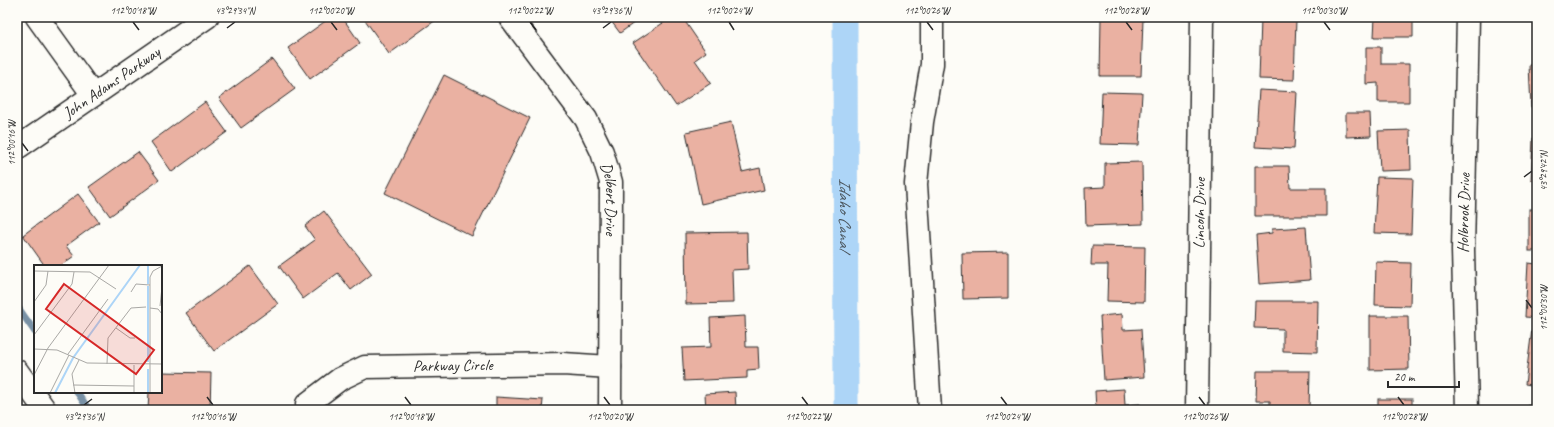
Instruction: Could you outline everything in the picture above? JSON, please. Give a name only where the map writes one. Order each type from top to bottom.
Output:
[{"type":"street","points":[[37,17],[93,95]]},
{"type":"street","name":"John Adams Parkway","points":[[17,148],[207,17]]},
{"type":"street","name":"Delbert Drive","points":[[510,17],[586,119],[602,152],[611,182],[610,410]]},
{"type":"street","points":[[930,410],[916,184],[922,122],[932,64],[932,17]]},
{"type":"street","name":"Lincoln Drive","points":[[1197,410],[1202,17]]},
{"type":"street","name":"Holbrook Drive","points":[[1467,410],[1463,250],[1468,17]]},
{"type":"street","name":"Parkway Circle","points":[[307,404],[340,379],[365,367],[563,364],[610,367]]},
{"type":"street","points":[[17,371],[45,410]]},
{"type":"building","points":[[331,17],[342,17],[360,43],[310,79],[288,48]]},
{"type":"building","points":[[363,17],[440,17],[389,54]]},
{"type":"building","points":[[608,17],[642,17],[620,33]]},
{"type":"building","points":[[672,17],[682,17],[706,52],[695,60],[711,83],[676,106],[633,43]]},
{"type":"building","points":[[1375,17],[1413,17],[1413,37],[1374,37]]},
{"type":"building","points":[[1101,18],[1143,19],[1141,76],[1100,76]]},
{"type":"building","points":[[1261,19],[1296,19],[1294,80],[1259,79]]},
{"type":"building","points":[[1366,47],[1381,47],[1381,64],[1409,64],[1409,102],[1378,102],[1378,83],[1366,84]]},
{"type":"building","points":[[272,59],[295,89],[241,128],[219,98]]},
{"type":"building","points":[[1537,64],[1537,107],[1531,108],[1529,65]]},
{"type":"building","points":[[444,75],[530,118],[472,236],[385,193]]},
{"type":"building","points":[[1259,90],[1297,92],[1294,149],[1255,147]]},
{"type":"building","points":[[1102,92],[1142,93],[1139,145],[1100,144]]},
{"type":"building","points":[[205,102],[227,132],[172,172],[151,142]]},
{"type":"building","points":[[1346,113],[1370,113],[1371,136],[1346,137]]},
{"type":"building","points":[[731,122],[742,172],[760,168],[764,190],[701,204],[686,132]]},
{"type":"building","points":[[1410,130],[1411,170],[1380,171],[1378,131]]},
{"type":"building","points":[[1533,138],[1537,138],[1537,180],[1531,180]]},
{"type":"building","points":[[138,152],[159,180],[110,216],[89,187]]},
{"type":"building","points":[[1142,162],[1143,224],[1086,226],[1085,188],[1105,187],[1105,163]]},
{"type":"building","points":[[1255,166],[1289,166],[1290,188],[1326,188],[1326,216],[1255,216]]},
{"type":"building","points":[[1377,177],[1413,178],[1411,234],[1374,233]]},
{"type":"building","points":[[78,194],[99,222],[66,246],[74,256],[61,265],[44,265],[23,235]]},
{"type":"building","points":[[1529,209],[1537,209],[1537,251],[1529,251]]},
{"type":"building","points":[[324,211],[372,274],[351,290],[338,273],[303,299],[279,266],[315,240],[305,226]]},
{"type":"building","points":[[1306,227],[1310,280],[1259,284],[1256,235],[1272,233],[1272,229]]},
{"type":"building","points":[[747,232],[748,269],[732,270],[733,303],[686,304],[685,233]]},
{"type":"building","points":[[1092,246],[1145,247],[1144,302],[1107,301],[1108,265],[1091,265]]},
{"type":"building","points":[[1008,252],[1008,298],[963,299],[962,253]]},
{"type":"building","points":[[1376,262],[1411,263],[1410,306],[1375,305]]},
{"type":"building","points":[[1528,263],[1537,264],[1537,318],[1525,317]]},
{"type":"building","points":[[250,266],[278,304],[214,351],[186,313]]},
{"type":"building","points":[[1255,301],[1318,301],[1317,352],[1283,351],[1283,329],[1254,328]]},
{"type":"building","points":[[1122,314],[1123,330],[1141,329],[1144,377],[1104,380],[1100,316]]},
{"type":"building","points":[[745,316],[746,347],[758,347],[759,369],[747,370],[747,378],[684,381],[682,348],[711,347],[710,318]]},
{"type":"building","points":[[1370,316],[1408,316],[1409,369],[1370,370]]},
{"type":"building","points":[[1532,329],[1537,329],[1537,386],[1525,384]]},
{"type":"building","points":[[1257,371],[1310,371],[1309,410],[1270,410],[1270,401],[1256,401]]},
{"type":"building","points":[[162,372],[211,373],[210,410],[148,410],[149,393],[162,393]]},
{"type":"building","points":[[1124,389],[1125,405],[1140,404],[1140,410],[1096,410],[1095,391]]},
{"type":"building","points":[[735,392],[736,410],[706,410],[705,394]]},
{"type":"building","points":[[496,397],[543,400],[542,410],[496,410]]},
{"type":"building","points":[[1378,399],[1412,399],[1412,410],[1378,410]]},
{"type":"building","points":[[1528,405],[1537,405],[1537,410],[1528,410]]},
{"type":"waterway","name":"Idaho Canal","points":[[845,17],[846,410]]},
{"type":"waterway","points":[[17,306],[34,331]]},
{"type":"waterway","points":[[78,393],[89,410]]}]
